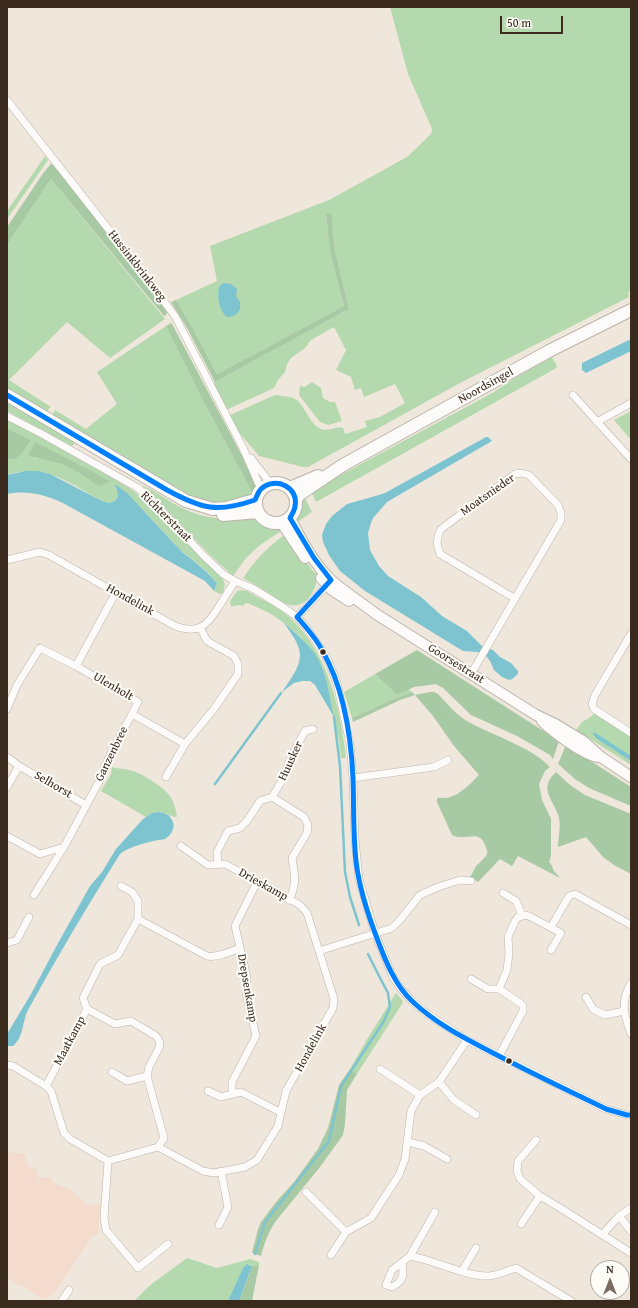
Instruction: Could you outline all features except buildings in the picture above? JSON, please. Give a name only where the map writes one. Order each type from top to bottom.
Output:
[{"type":"main road","name":"Noordsingel","points":[[296,499],[300,494],[343,465],[549,351],[631,310]]},
{"type":"main road","points":[[7,395],[186,501],[194,508],[211,514],[226,515],[258,512]]},
{"type":"main road","name":"Noordsingel","points":[[290,488],[343,465]]},
{"type":"main road","points":[[283,484],[290,488],[296,499],[296,507],[285,520],[274,523],[262,518],[258,512],[255,500],[257,495],[266,486],[283,484]]},
{"type":"main road","points":[[186,501],[213,509],[226,508],[255,500]]},
{"type":"main road","name":"Goorsestraat","points":[[285,520],[306,547],[329,582],[362,602],[376,614],[536,715],[555,733],[582,750],[594,756],[601,757],[631,777]]},
{"type":"street","name":"Hassinkbrinkweg","points":[[7,100],[175,316],[243,448],[266,486]]},
{"type":"street","points":[[573,395],[631,459]]},
{"type":"street","points":[[597,422],[631,403]]},
{"type":"street","name":"Richterstraat","points":[[7,416],[138,488],[163,511],[211,563],[224,574],[235,581],[254,589],[283,607],[297,617],[313,636],[328,660],[337,683],[350,744],[353,778],[355,839],[359,880],[375,933],[393,977],[400,989],[426,1013],[467,1040],[606,1110],[631,1115]]},
{"type":"street","name":"Hassinkbrinkweg","points":[[243,448],[266,486]]},
{"type":"street","name":"Moatsnieder","points":[[471,674],[514,598],[561,520],[561,513],[558,505],[529,475],[522,473],[515,474],[441,529],[437,536],[436,546],[440,554],[514,598]]},
{"type":"street","name":"Hondelink","points":[[7,560],[40,552],[116,592],[175,626],[185,629],[200,627]]},
{"type":"street","points":[[166,777],[185,744],[214,709],[238,674],[238,664],[234,656],[207,641],[200,627],[204,626],[211,619],[235,581]]},
{"type":"street","points":[[297,617],[329,582]]},
{"type":"street","points":[[76,666],[116,592]]},
{"type":"street","points":[[630,637],[594,695],[592,704],[594,709],[631,733]]},
{"type":"street","name":"Ulenholt","points":[[7,709],[17,685],[40,648],[76,666],[138,702],[132,714]]},
{"type":"street","name":"Ganzenbree","points":[[34,895],[64,847],[102,776],[110,754],[132,714],[185,744]]},
{"type":"street","name":"Huusker","points":[[218,864],[218,852],[228,831],[240,828],[247,821],[260,801],[272,797],[283,779],[290,757],[305,731],[313,729]]},
{"type":"street","name":"Selhorst","points":[[7,757],[19,766],[86,805]]},
{"type":"street","points":[[353,778],[434,767],[448,760]]},
{"type":"street","points":[[7,787],[19,766]]},
{"type":"street","points":[[272,797],[304,817],[308,825],[307,833],[292,858],[295,876],[294,890],[289,900]]},
{"type":"street","points":[[7,836],[40,854],[64,847]]},
{"type":"street","name":"Drieskamp","points":[[181,846],[208,865],[225,864],[300,905],[307,913],[319,951]]},
{"type":"street","points":[[319,951],[392,928],[420,896],[438,887],[460,880],[471,881]]},
{"type":"street","name":"Drepsenkamp","points":[[232,1094],[232,1082],[256,1036],[246,993],[247,978],[235,926],[257,882]]},
{"type":"street","points":[[121,886],[132,892],[138,901],[138,919],[207,956],[210,957],[219,955],[240,948]]},
{"type":"street","points":[[503,893],[516,901],[522,916]]},
{"type":"street","points":[[552,927],[569,896],[575,894],[631,925]]},
{"type":"street","points":[[499,989],[507,970],[509,953],[508,936],[515,920],[518,917],[526,915],[552,927],[561,933],[551,950]]},
{"type":"street","points":[[7,950],[7,944],[17,940],[29,917]]},
{"type":"street","name":"Maatkamp","points":[[46,1086],[87,1009],[82,998],[100,964],[118,955],[138,919]]},
{"type":"street","name":"Hondelink","points":[[158,1147],[202,1171],[214,1173],[245,1167],[257,1160],[278,1126],[286,1091],[333,1008],[334,998],[319,951]]},
{"type":"street","points":[[471,979],[488,989],[499,989],[523,1006],[523,1012],[499,1056]]},
{"type":"street","points":[[631,983],[625,999],[624,1011],[631,1034]]},
{"type":"street","points":[[586,997],[593,1009],[605,1015],[624,1011]]},
{"type":"street","points":[[7,1065],[13,1066],[46,1086],[51,1091],[64,1133],[70,1139],[108,1161],[158,1147],[164,1138],[147,1076],[149,1067],[160,1046],[159,1040],[156,1036],[131,1021],[115,1024],[87,1009]]},
{"type":"street","points":[[331,1255],[346,1232],[371,1218],[400,1175],[408,1142],[411,1112],[420,1095],[439,1082],[467,1040]]},
{"type":"street","points":[[380,1069],[420,1095]]},
{"type":"street","points":[[112,1072],[127,1080],[147,1076]]},
{"type":"street","points":[[439,1082],[454,1100],[476,1115]]},
{"type":"street","points":[[208,1091],[220,1097],[241,1092],[280,1112]]},
{"type":"street","points":[[536,1140],[518,1161],[517,1170],[520,1179],[540,1196],[631,1253]]},
{"type":"street","points":[[408,1142],[424,1146],[447,1159]]},
{"type":"street","points":[[108,1161],[104,1218],[106,1230],[138,1268],[168,1244]]},
{"type":"street","points":[[219,1225],[228,1207],[221,1171]]},
{"type":"street","points":[[306,1192],[346,1232]]},
{"type":"street","points":[[521,1224],[540,1196]]},
{"type":"street","points":[[602,1235],[619,1216],[631,1208]]},
{"type":"street","points":[[402,1263],[410,1256],[435,1212]]},
{"type":"street","points":[[619,1216],[631,1232]]},
{"type":"street","points":[[462,1271],[476,1248]]},
{"type":"street","points":[[410,1256],[462,1271],[487,1276],[501,1274],[516,1268],[571,1301]]},
{"type":"street","points":[[62,1301],[69,1290]]},
{"type":"shaded area","points":[[7,1152],[25,1154],[28,1166],[36,1169],[38,1178],[48,1177],[56,1184],[70,1189],[87,1205],[101,1204],[98,1235],[93,1235],[56,1291],[49,1297],[42,1299],[7,1277]]},
{"type":"green space","points":[[390,7],[631,7],[631,289],[628,293],[629,297],[631,296],[460,383],[308,467],[303,467],[259,456],[232,424],[228,416],[275,395],[284,396],[297,400],[313,423],[321,429],[343,428],[345,434],[367,427],[365,421],[380,417],[405,403],[395,384],[364,397],[361,388],[355,390],[351,377],[336,370],[346,350],[334,327],[311,340],[305,348],[291,358],[287,364],[285,372],[278,380],[274,388],[226,410],[213,385],[215,382],[349,309],[335,251],[333,230],[326,214],[330,252],[344,306],[217,374],[176,300],[217,281],[210,246],[329,200],[407,157],[431,134],[432,129],[408,74]]},
{"type":"green space","points":[[45,156],[48,160],[7,219],[7,211]]},
{"type":"green space","points":[[51,164],[54,165],[137,270],[167,312],[166,315],[164,316],[51,179],[7,245],[7,227]]},
{"type":"green space","points":[[51,179],[165,319],[110,358],[67,322],[9,380],[51,407],[47,411],[7,389],[7,245]]},
{"type":"green space","points":[[331,213],[335,251],[349,309],[215,382],[187,328],[171,302],[176,300],[217,374],[344,306],[330,252],[326,214]]},
{"type":"green space","points":[[171,323],[255,480],[256,489],[253,494],[199,393],[166,326]]},
{"type":"green space","points":[[166,326],[199,393],[253,494],[250,496],[223,506],[201,503],[54,417],[53,414],[55,410],[86,429],[117,404],[97,372]]},
{"type":"green space","points":[[552,357],[558,368],[557,367],[316,502],[311,491],[494,392],[513,379]]},
{"type":"green space","points":[[312,382],[321,388],[323,398],[330,402],[335,402],[342,421],[328,425],[320,422],[299,395],[300,386],[305,387]]},
{"type":"green space","points":[[7,400],[77,441],[72,446],[7,411]]},
{"type":"green space","points":[[631,411],[631,440],[614,420]]},
{"type":"green space","points":[[7,419],[112,477],[135,492],[150,504],[206,562],[221,575],[225,584],[223,593],[220,594],[214,591],[217,583],[208,573],[182,552],[146,513],[115,487],[118,495],[115,501],[109,503],[102,501],[68,482],[45,473],[33,471],[7,475],[7,459],[11,460],[31,440],[7,428]],"holes":[[[35,443],[109,481],[79,473],[62,464],[34,458]]]},
{"type":"green space","points":[[7,428],[31,440],[21,454],[11,459],[7,459]]},
{"type":"green space","points":[[35,442],[110,481],[99,486],[62,464],[28,456]]},
{"type":"green space","points":[[142,485],[180,507],[207,517],[234,519],[253,517],[263,523],[276,525],[281,531],[260,545],[246,558],[233,576],[210,555]]},
{"type":"green space","points":[[304,496],[312,512],[296,523],[298,509]]},
{"type":"green space","points":[[286,534],[312,570],[318,575],[312,593],[299,605],[286,604],[243,578],[262,554]]},
{"type":"green space","points":[[237,591],[247,591],[282,611],[297,625],[310,641],[329,678],[335,697],[346,758],[341,758],[339,741],[325,676],[321,665],[301,637],[271,614],[248,603],[244,604],[244,606],[238,605],[231,607],[230,601]]},
{"type":"green space","points":[[417,650],[559,741],[553,759],[550,755],[517,736],[471,715],[443,688],[436,684],[414,687],[397,695],[375,674]]},
{"type":"green space","points":[[375,674],[397,695],[408,689],[412,692],[352,718],[344,692]]},
{"type":"green space","points":[[412,692],[415,695],[400,700],[353,722],[352,718]]},
{"type":"green space","points":[[430,692],[438,694],[455,712],[463,718],[522,747],[550,767],[545,771],[539,784],[542,800],[551,819],[551,856],[549,862],[560,878],[518,856],[512,866],[500,859],[478,882],[470,877],[476,866],[487,854],[485,845],[479,837],[457,837],[452,835],[437,802],[437,798],[448,798],[454,796],[466,788],[479,775],[454,746],[433,716],[415,695]]},
{"type":"green space","points":[[595,713],[631,736],[631,765],[576,730],[582,722]]},
{"type":"green space","points":[[566,745],[631,787],[631,806],[589,788],[575,779],[558,764]]},
{"type":"green space","points":[[112,767],[133,771],[148,778],[158,785],[170,796],[175,806],[177,817],[157,812],[146,817],[101,791],[111,774]]},
{"type":"green space","points":[[556,772],[570,785],[585,795],[631,814],[631,874],[603,857],[586,837],[558,847],[560,821],[548,790],[548,784]]},
{"type":"green space","points":[[396,993],[403,1001],[402,1004],[357,1074],[350,1069]]},
{"type":"green space","points":[[350,1069],[357,1074],[347,1090],[343,1135],[320,1167],[275,1222],[266,1239],[261,1256],[252,1253],[261,1222],[294,1182],[318,1149],[328,1128],[339,1085]]},
{"type":"green space","points":[[187,1258],[217,1268],[250,1259],[259,1262],[259,1265],[251,1266],[249,1264],[228,1301],[134,1301],[149,1286]]},
{"type":"green space","points":[[259,1265],[252,1301],[239,1301],[251,1266]]},
{"type":"water","points":[[223,283],[231,284],[237,289],[236,296],[240,302],[240,309],[231,317],[227,317],[224,314],[219,304],[219,287]]},
{"type":"water","points":[[631,339],[631,351],[586,373],[582,370],[582,363]]},
{"type":"water","points":[[486,437],[492,441],[387,502],[373,518],[368,533],[370,550],[379,566],[388,576],[421,597],[442,616],[467,631],[482,646],[493,650],[500,657],[511,663],[518,671],[518,674],[509,680],[502,677],[494,670],[486,656],[478,652],[463,651],[365,591],[340,571],[329,555],[323,542],[322,535],[326,524],[332,516],[347,504],[385,493]]},
{"type":"water","points":[[25,471],[38,471],[50,474],[102,501],[109,503],[115,501],[118,496],[115,484],[128,494],[182,552],[200,566],[217,583],[214,591],[205,581],[61,502],[48,497],[28,493],[21,492],[7,494],[7,475]]},
{"type":"water","points":[[284,623],[305,642],[318,659],[329,691],[334,717],[315,685],[310,681],[294,683],[282,692],[291,679],[300,660],[300,651],[297,642]]},
{"type":"water","points":[[594,732],[631,756],[631,761],[596,738],[593,734]]},
{"type":"water","points":[[159,812],[170,816],[174,825],[171,833],[165,839],[127,849],[120,854],[50,970],[28,1010],[17,1042],[13,1046],[7,1046],[7,1034],[31,994],[90,886],[102,872],[116,849],[143,819],[152,813]]},
{"type":"water","points":[[247,1264],[251,1266],[251,1269],[239,1301],[228,1301],[243,1268]]},
{"type":"waterway","points":[[215,784],[281,693]]},
{"type":"waterway","points":[[334,717],[340,766],[345,872],[350,897],[359,925]]},
{"type":"waterway","points":[[255,1254],[265,1222],[329,1141],[341,1086],[384,1021],[390,1007],[388,993],[368,954]]},
{"type":"transit line","points":[[7,395],[167,490],[200,505],[220,508],[242,504],[255,500],[261,489],[267,485],[279,484],[290,489],[295,499],[294,509],[290,518],[314,558],[331,580],[297,617]]},
{"type":"transit line","points":[[297,617],[320,646],[330,665],[341,696],[350,745],[357,871],[367,911],[381,949],[396,981],[406,995],[421,1009],[462,1037],[606,1109],[631,1115]]}]
